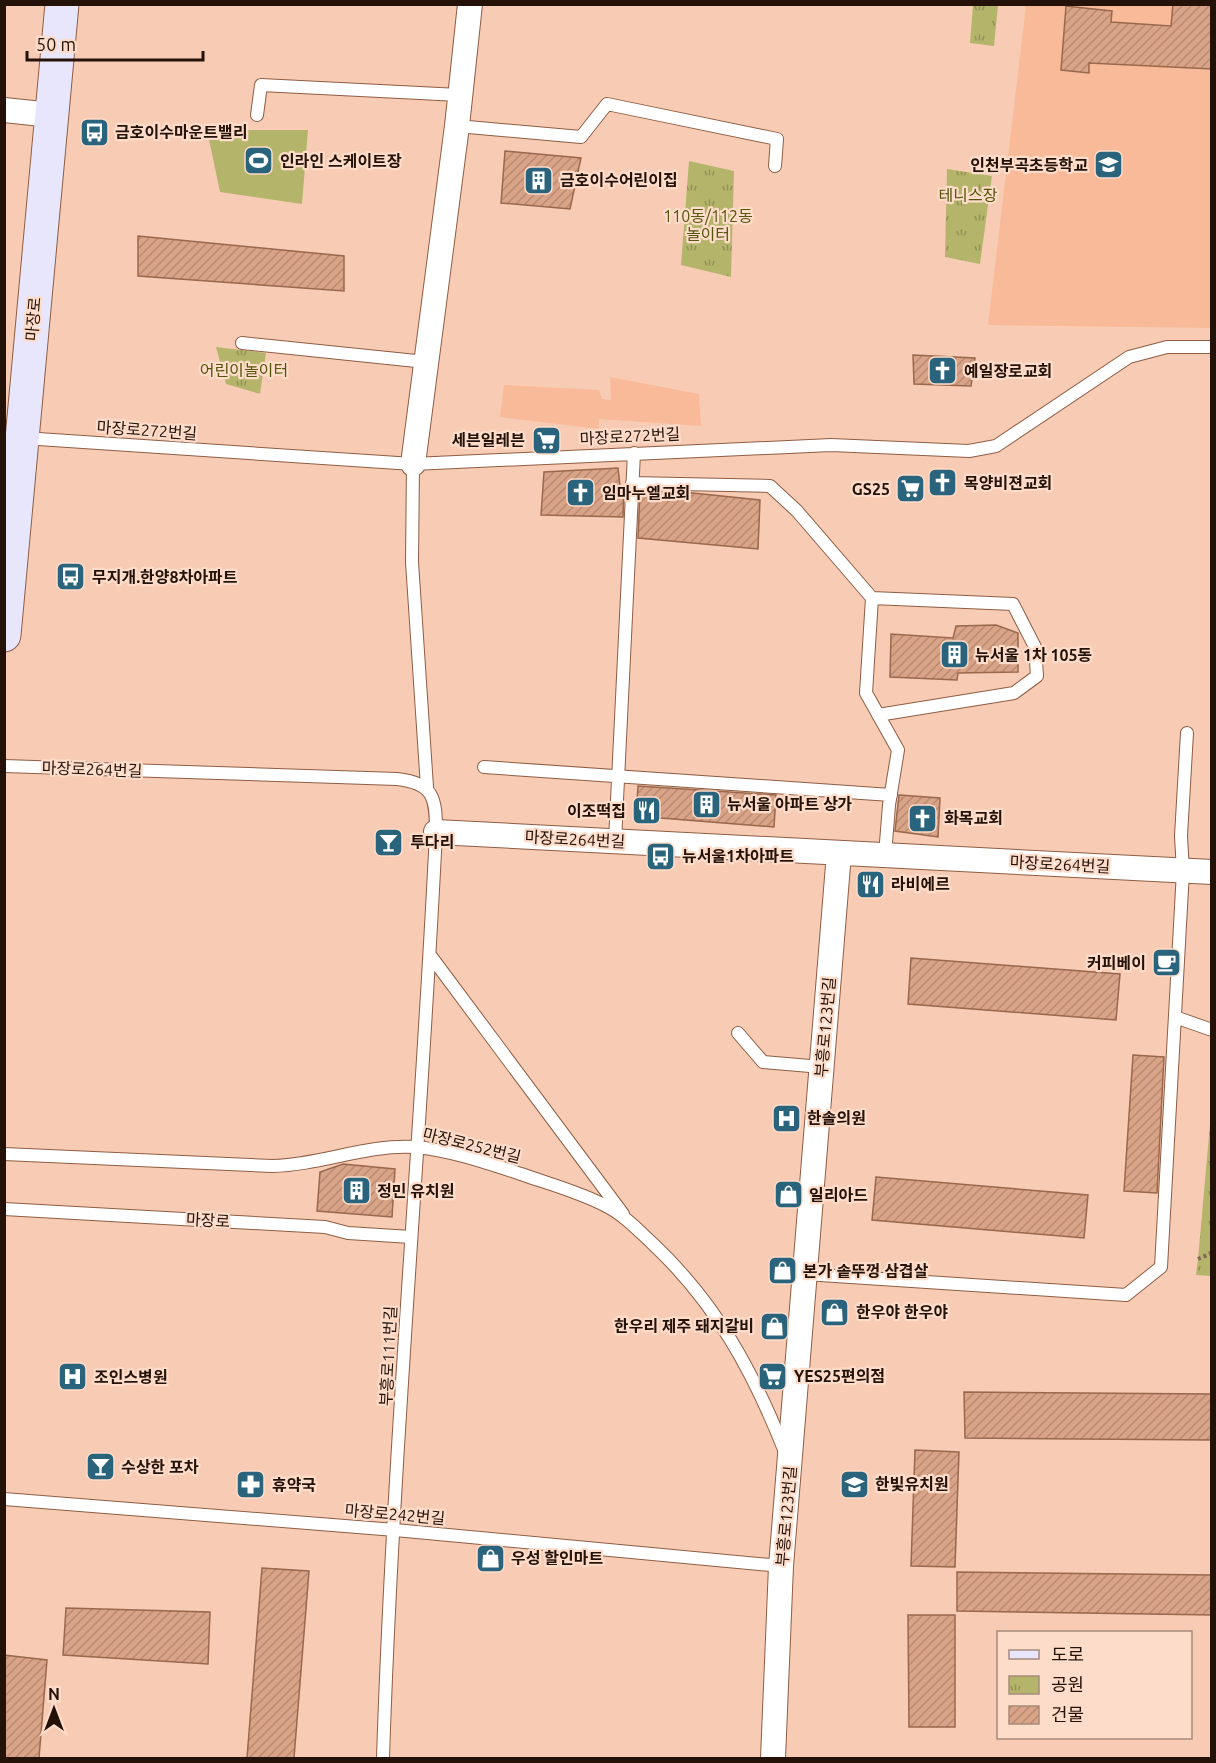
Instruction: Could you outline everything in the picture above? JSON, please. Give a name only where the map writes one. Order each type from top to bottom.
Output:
[{"type":"main road","name":"마장로","points":[[4,635],[10,510],[21,438],[62,4]]},
{"type":"street","points":[[413,464],[457,126],[470,4]]},
{"type":"street","points":[[4,110],[52,115]]},
{"type":"street","name":"마장로264번길","points":[[436,832],[1212,872]]},
{"type":"street","name":"부흥로123번길","points":[[773,1758],[782,1566],[839,853]]},
{"type":"lane","points":[[257,115],[261,85],[459,95]]},
{"type":"lane","points":[[457,126],[581,137],[607,104],[777,139],[775,166]]},
{"type":"lane","points":[[242,343],[426,362]]},
{"type":"lane","name":"마장로272번길","points":[[21,438],[413,464],[831,445],[969,451],[996,446],[1129,357],[1167,347],[1212,348]]},
{"type":"lane","points":[[615,841],[634,453]]},
{"type":"lane","points":[[413,464],[412,562],[427,787],[436,812],[436,832]]},
{"type":"lane","points":[[632,483],[770,486],[797,511],[872,598],[866,693],[898,750],[885,855]]},
{"type":"lane","points":[[872,598],[1013,604],[1035,647],[1037,676],[1014,693],[878,715]]},
{"type":"lane","points":[[805,1274],[1126,1294],[1161,1266],[1183,871],[1181,836],[1187,733]]},
{"type":"lane","name":"마장로264번길","points":[[4,766],[397,779],[412,781],[427,787]]},
{"type":"lane","points":[[484,767],[891,795]]},
{"type":"lane","name":"부흥로111번길","points":[[383,1758],[416,1147],[430,955],[436,832]]},
{"type":"lane","points":[[430,955],[629,1222]]},
{"type":"lane","points":[[1175,1017],[1212,1030]]},
{"type":"lane","points":[[738,1033],[764,1062],[822,1067]]},
{"type":"lane","name":"마장로252번길","points":[[4,1154],[272,1166],[301,1165],[369,1148],[416,1147],[510,1170],[584,1196],[607,1206],[629,1222],[683,1272],[734,1342],[770,1415],[790,1464]]},
{"type":"lane","name":"마장로","points":[[4,1209],[325,1227],[348,1233],[411,1237]]},
{"type":"lane","name":"마장로242번길","points":[[4,1499],[395,1530],[782,1566]]},
{"type":"path","points":[[1198,1259],[1212,1253]]},
{"type":"shaded area","name":"인천부곡초등학교","points":[[1026,5],[1211,5],[1211,328],[988,325]]},
{"type":"shaded area","points":[[610,377],[699,394],[701,426],[599,419],[599,429],[500,417],[504,385],[599,390],[602,399],[611,400]]},
{"type":"green space","points":[[973,5],[998,5],[994,46],[970,43]]},
{"type":"green space","name":"인라인 스케이트장","points":[[207,130],[308,130],[302,204],[220,192]]},
{"type":"green space","name":"110동/112동 놀이터","points":[[689,161],[734,171],[731,277],[681,265]]},
{"type":"green space","name":"테니스장","points":[[947,169],[992,176],[980,264],[945,257]]},
{"type":"green space","name":"어린이놀이터","points":[[216,347],[266,353],[260,394],[226,384]]},
{"type":"green space","points":[[1211,1113],[1211,1276],[1196,1275]]},
{"type":"building","points":[[1173,4],[1212,4],[1212,69],[1089,63],[1089,73],[1061,70],[1066,6],[1112,11],[1111,22],[1171,26]]},
{"type":"building","name":"금호이수어린이집","points":[[505,151],[581,158],[570,209],[501,203]]},
{"type":"building","points":[[138,236],[344,256],[344,291],[138,276]]},
{"type":"building","name":"예일장로교회","points":[[913,355],[975,358],[971,386],[914,384]]},
{"type":"building","name":"임마누엘교회","points":[[618,468],[620,486],[624,486],[623,517],[541,515],[544,472]]},
{"type":"building","points":[[640,491],[683,492],[760,500],[758,549],[638,538]]},
{"type":"building","name":"뉴서울 1차 105동","points":[[996,625],[1018,633],[1018,672],[958,673],[957,680],[890,677],[891,634],[953,638],[956,626]]},
{"type":"building","name":"뉴서울 아파트 상가","points":[[638,786],[776,795],[774,827],[636,816]]},
{"type":"building","points":[[899,795],[940,798],[938,837],[895,831]]},
{"type":"building","points":[[911,958],[1120,974],[1116,1020],[908,1004]]},
{"type":"building","points":[[1133,1055],[1164,1057],[1157,1193],[1124,1191]]},
{"type":"building","name":"정민 유치원","points":[[343,1164],[395,1169],[392,1217],[317,1211],[320,1172]]},
{"type":"building","points":[[876,1177],[1088,1195],[1084,1238],[872,1220]]},
{"type":"building","points":[[964,1392],[1212,1394],[1212,1440],[965,1438]]},
{"type":"building","points":[[915,1450],[959,1452],[955,1567],[911,1566]]},
{"type":"building","points":[[262,1568],[309,1571],[294,1758],[247,1758]]},
{"type":"building","points":[[957,1572],[1212,1575],[1212,1615],[957,1611]]},
{"type":"building","points":[[66,1608],[210,1612],[208,1664],[63,1655]]},
{"type":"building","points":[[908,1615],[955,1615],[955,1727],[909,1727]]},
{"type":"building","points":[[4,1655],[47,1660],[39,1758],[4,1758]]},
{"type":"place","name":"금호이수마운트밸리","points":[[94,132]]},
{"type":"place","name":"인라인 스케이트장","points":[[259,161]]},
{"type":"place","name":"인천부곡초등학교","points":[[1109,165]]},
{"type":"place","name":"금호이수어린이집","points":[[539,180]]},
{"type":"place","name":"예일장로교회","points":[[943,371]]},
{"type":"place","name":"세븐일레븐","points":[[546,440]]},
{"type":"place","name":"목양비젼교회","points":[[943,483]]},
{"type":"place","name":"GS25","points":[[911,489]]},
{"type":"place","name":"임마누엘교회","points":[[581,493]]},
{"type":"place","name":"무지개.한양8차아파트","points":[[71,577]]},
{"type":"place","name":"뉴서울 1차 105동","points":[[954,655]]},
{"type":"place","name":"뉴서울 아파트 상가","points":[[706,804]]},
{"type":"place","name":"이조떡집","points":[[647,811]]},
{"type":"place","name":"화목교회","points":[[923,818]]},
{"type":"place","name":"투다리","points":[[389,842]]},
{"type":"place","name":"뉴서울1차아파트","points":[[661,856]]},
{"type":"place","name":"라비에르","points":[[870,884]]},
{"type":"place","name":"커피베이","points":[[1167,963]]},
{"type":"place","name":"한솔의원","points":[[786,1118]]},
{"type":"place","name":"정민 유치원","points":[[356,1191]]},
{"type":"place","name":"일리아드","points":[[788,1195]]},
{"type":"place","name":"본가 솥뚜껑 삼겹살","points":[[782,1271]]},
{"type":"place","name":"한우야 한우야","points":[[835,1312]]},
{"type":"place","name":"한우리 제주 돼지갈비","points":[[775,1326]]},
{"type":"place","name":"YES25편의점","points":[[773,1376]]},
{"type":"place","name":"조인스병원","points":[[73,1377]]},
{"type":"place","name":"수상한 포차","points":[[100,1467]]},
{"type":"place","name":"한빛유치원","points":[[854,1484]]},
{"type":"place","name":"휴약국","points":[[251,1485]]},
{"type":"place","name":"우성 할인마트","points":[[490,1558]]}]
